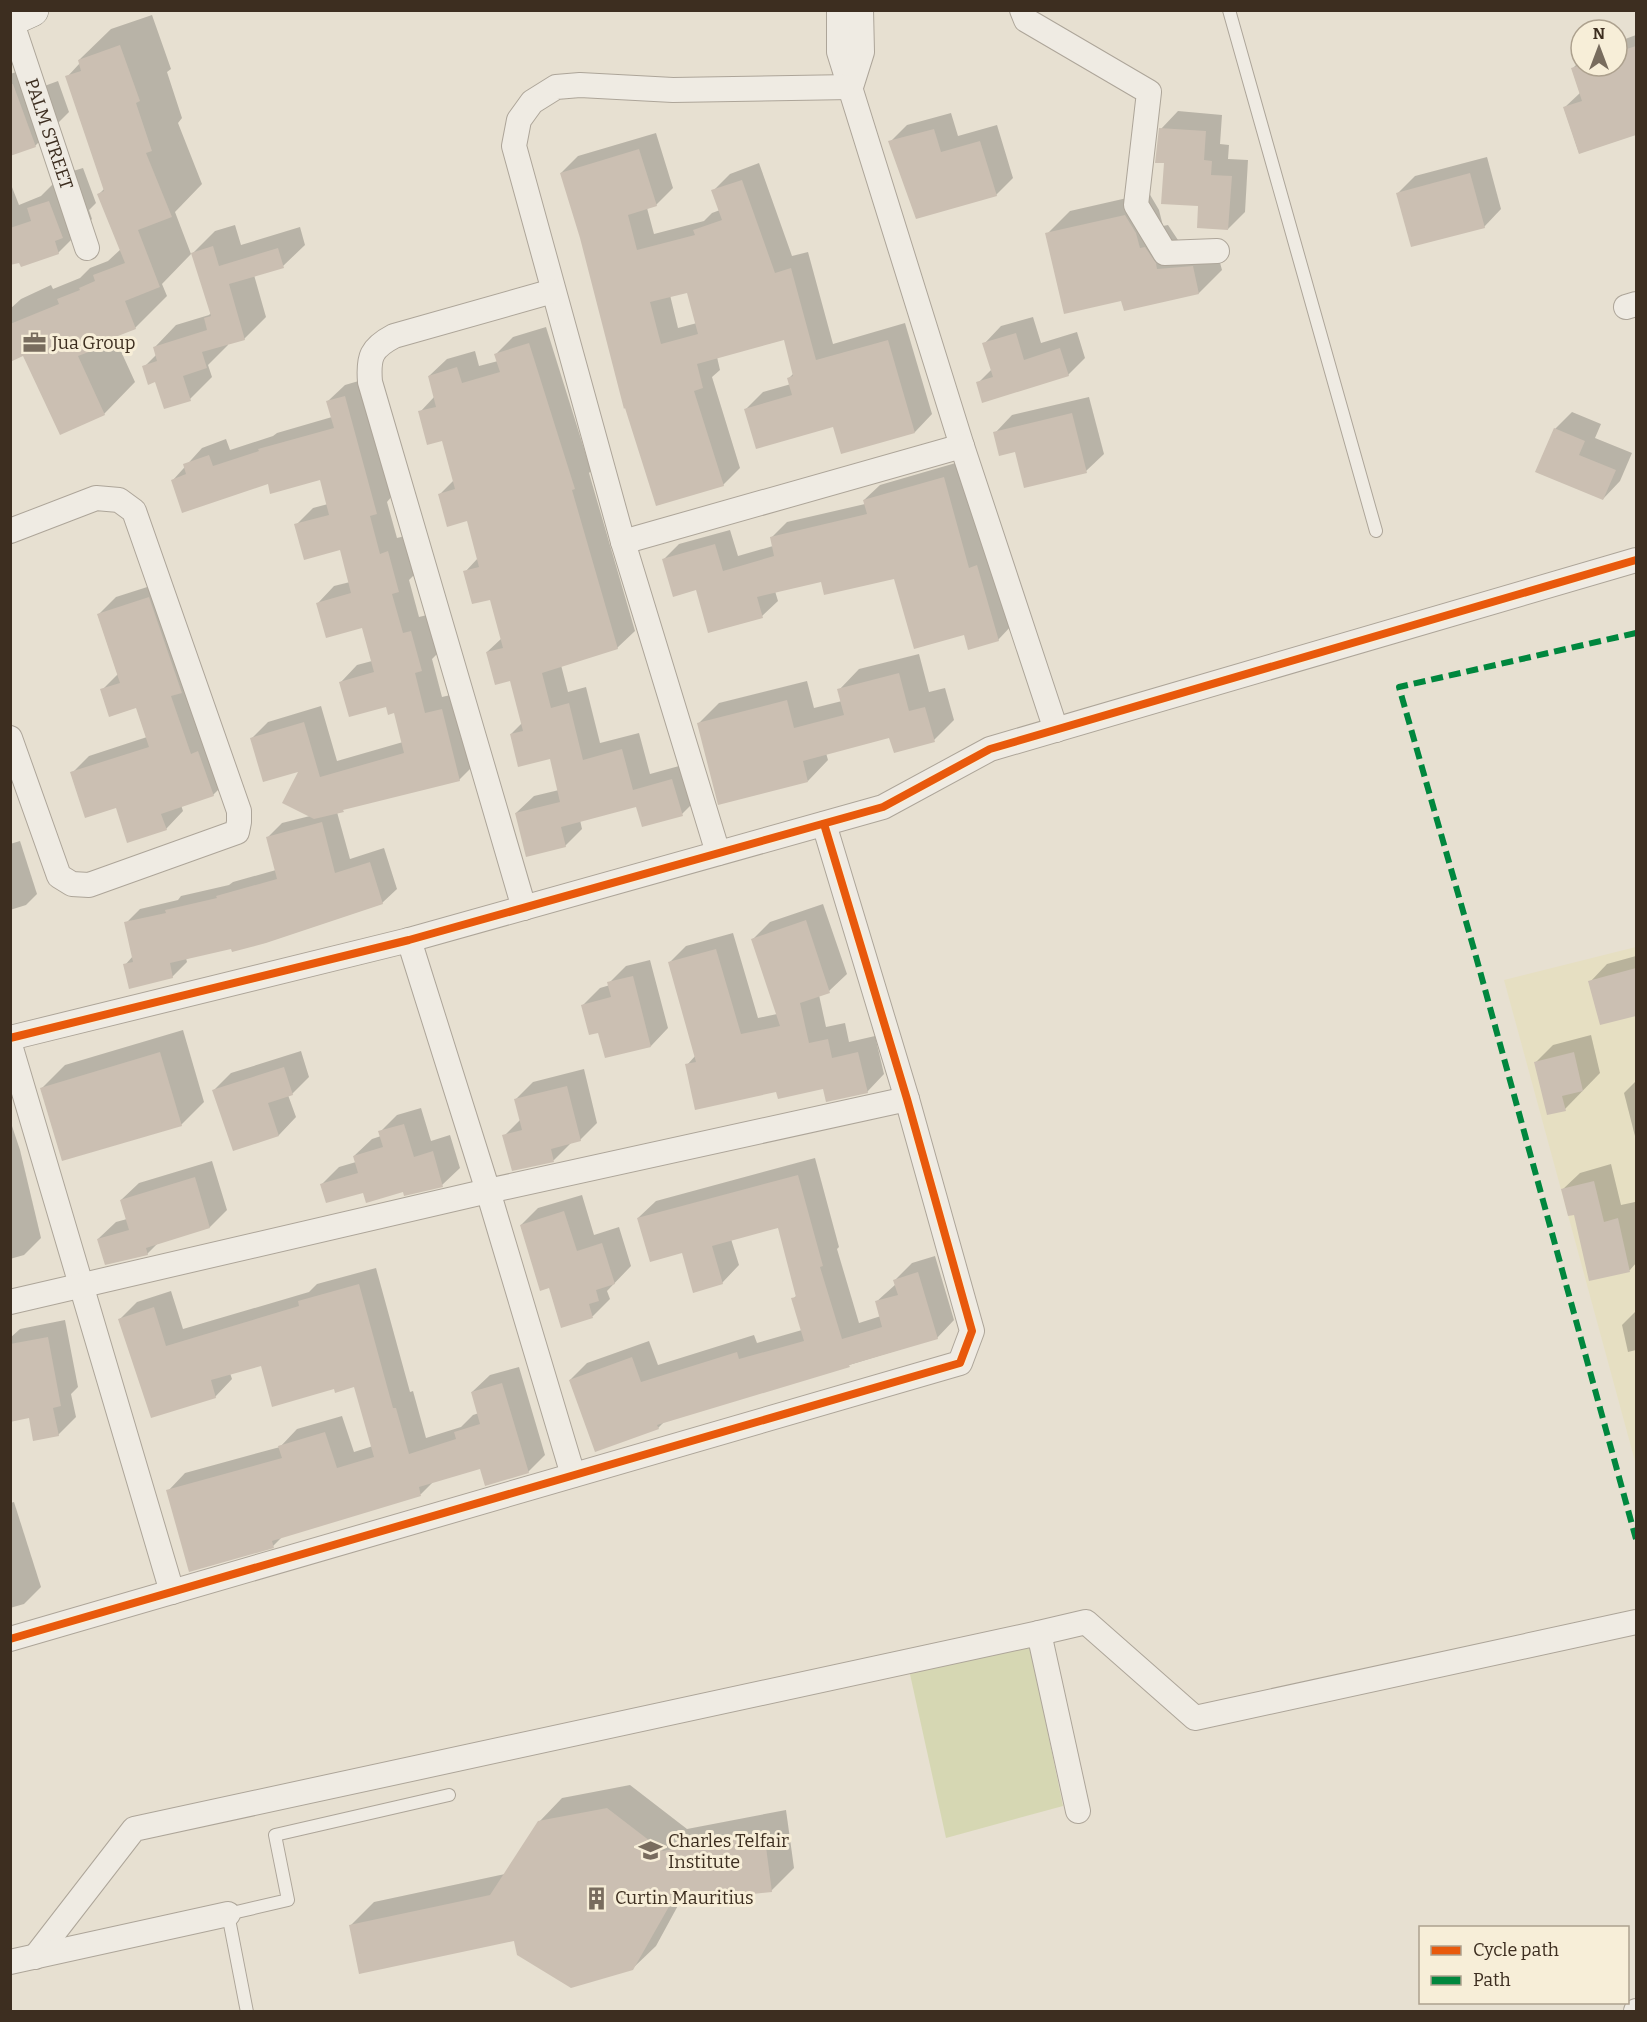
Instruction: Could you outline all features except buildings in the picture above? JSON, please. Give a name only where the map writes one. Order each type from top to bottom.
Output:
[{"type":"main road","points":[[10,20],[32,10]]},
{"type":"street","points":[[839,10],[839,52],[962,446],[1056,730]]},
{"type":"street","points":[[851,87],[862,52],[861,10]]},
{"type":"street","points":[[1022,10],[1026,20],[1149,92],[1136,205],[1165,253],[1217,251]]},
{"type":"street","name":"PALM STREET","points":[[10,20],[87,248]]},
{"type":"street","points":[[718,854],[623,542],[514,146],[519,120],[532,102],[556,87],[580,85],[673,90],[851,87]]},
{"type":"street","points":[[524,908],[370,382],[369,366],[372,352],[382,342],[394,336],[553,291]]},
{"type":"street","points":[[623,542],[962,446]]},
{"type":"street","points":[[10,531],[96,498],[119,500],[134,511],[239,811],[237,832],[89,885],[72,884],[59,876],[10,738]]},
{"type":"street","points":[[10,1038],[409,940],[883,807],[990,749],[1636,560]]},
{"type":"street","points":[[10,1639],[960,1363],[972,1330],[907,1099],[824,824]]},
{"type":"street","points":[[409,940],[488,1191],[573,1475]]},
{"type":"street","points":[[10,1045],[172,1592]]},
{"type":"street","points":[[10,1302],[488,1191],[907,1099]]},
{"type":"street","points":[[35,1956],[134,1829],[1086,1622],[1195,1718],[1636,1622]]},
{"type":"street","points":[[1038,1633],[1078,1811]]},
{"type":"street","points":[[10,1962],[228,1914]]},
{"type":"lane","points":[[1229,10],[1376,531]]},
{"type":"lane","points":[[247,2012],[228,1914],[288,1900],[275,1835],[449,1795]]},
{"type":"shaded area","points":[[1636,947],[1636,1465],[1504,980]]},
{"type":"green space","points":[[1027,1632],[1063,1806],[946,1838],[906,1656]]},
{"type":"marked path","points":[[1636,633],[1399,687],[1475,953],[1636,1539]]},
{"type":"cycle path","points":[[10,1038],[409,940],[883,807],[990,749],[1636,560]]},
{"type":"cycle path","points":[[10,1639],[960,1363],[972,1331],[907,1099],[824,824]]},
{"type":"place","name":"Jua Group","points":[[34,343]]},
{"type":"place","name":"Charles Telfair Institute","points":[[650,1851]]},
{"type":"place","name":"Curtin Mauritius","points":[[597,1898]]}]
